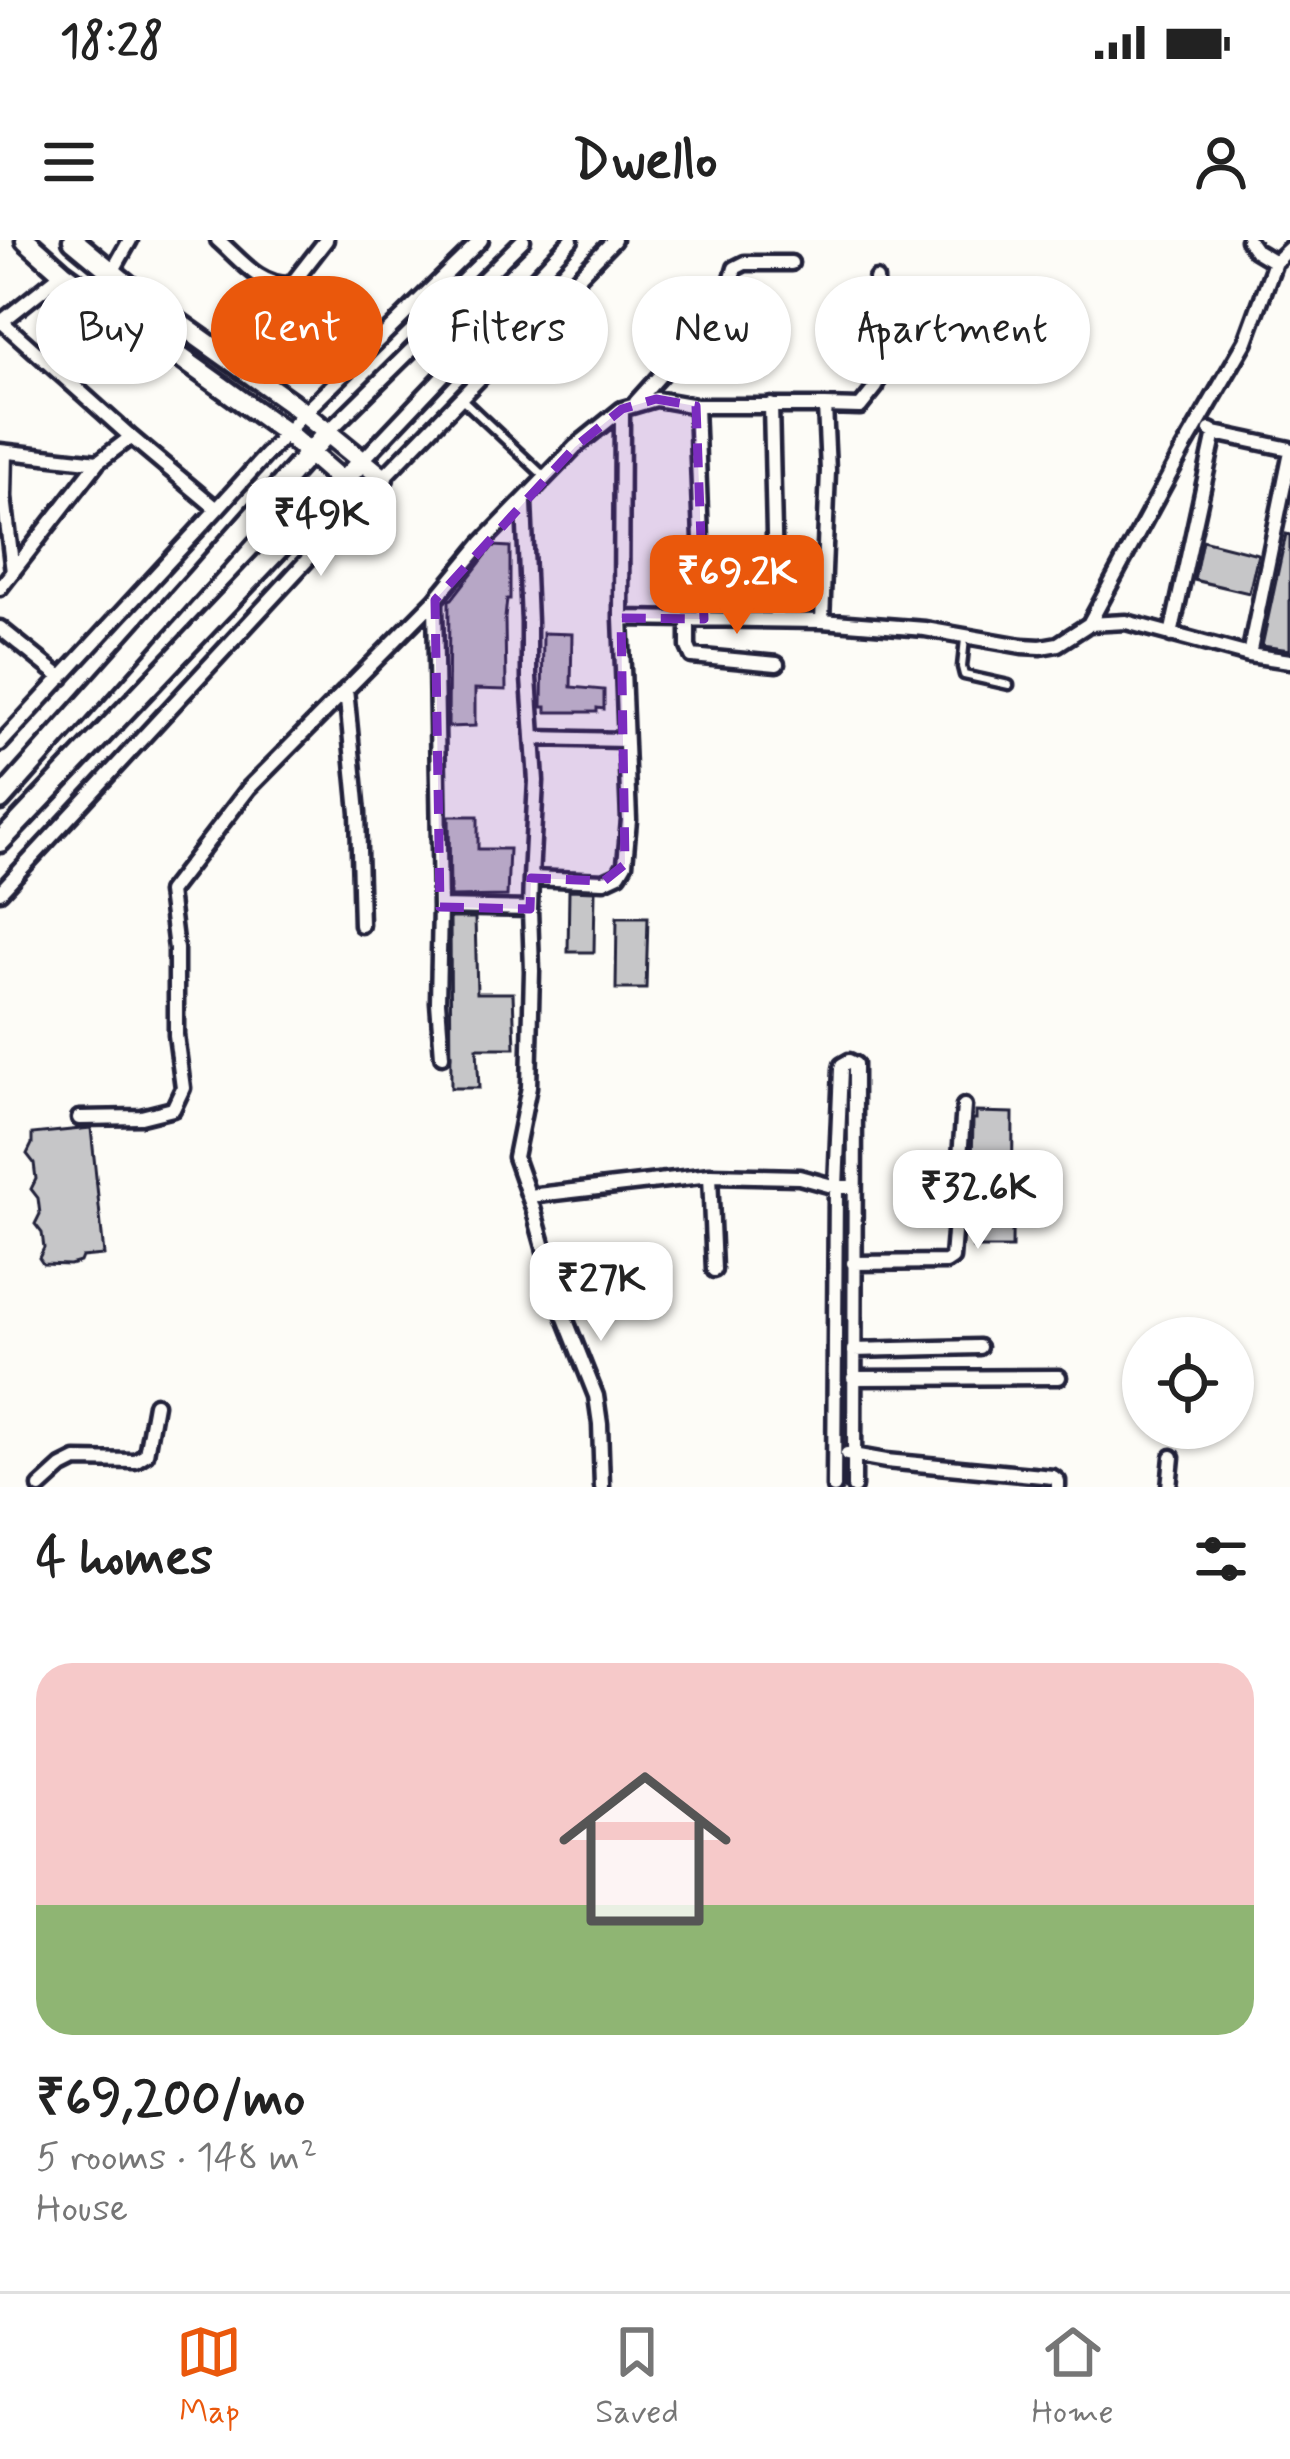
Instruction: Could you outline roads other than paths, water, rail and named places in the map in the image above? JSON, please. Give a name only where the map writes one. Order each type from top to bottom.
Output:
[{"type":"street","points":[[26,240],[63,273],[286,433],[363,500]]},
{"type":"street","points":[[73,240],[383,478]]},
{"type":"street","points":[[112,272],[130,240]]},
{"type":"street","points":[[218,240],[266,282],[290,285],[326,240]]},
{"type":"street","points":[[0,744],[304,413],[481,240]]},
{"type":"street","points":[[0,800],[309,452],[523,240]]},
{"type":"street","points":[[0,842],[571,240]]},
{"type":"street","points":[[0,892],[383,478],[614,240]]},
{"type":"street","points":[[1247,240],[1273,268],[1290,278]]},
{"type":"street","points":[[1089,624],[1246,341],[1273,268],[1290,248]]},
{"type":"street","points":[[80,1118],[142,1117],[173,1108],[183,1088],[169,892],[249,788],[436,600],[482,543],[575,447],[628,406],[718,311],[728,296],[735,268],[745,263],[791,263]]},
{"type":"street","points":[[63,273],[0,321],[217,508]]},
{"type":"street","points":[[628,406],[656,400],[696,406],[860,407],[877,384]]},
{"type":"street","points":[[771,405],[776,620]]},
{"type":"street","points":[[531,878],[604,881],[619,874],[625,864],[629,820],[620,618],[628,406]]},
{"type":"street","points":[[696,406],[704,620]]},
{"type":"street","points":[[822,621],[828,471],[825,406]]},
{"type":"street","points":[[1198,422],[1215,434],[1290,453],[1249,655]]},
{"type":"street","points":[[1171,635],[1215,434]]},
{"type":"street","points":[[0,588],[98,462],[131,437]]},
{"type":"street","points":[[13,573],[3,452],[98,462]]},
{"type":"street","points":[[524,503],[536,782],[529,1088],[515,1157],[561,1308],[596,1396],[602,1487]]},
{"type":"street","points":[[436,600],[442,1057]]},
{"type":"street","points":[[620,618],[822,621],[925,628],[1041,647],[1058,644],[1089,624],[1126,622],[1290,662]]},
{"type":"street","points":[[688,619],[692,656],[777,664]]},
{"type":"street","points":[[0,628],[62,678]]},
{"type":"street","points":[[346,689],[358,813],[361,925]]},
{"type":"street","points":[[533,738],[625,740]]},
{"type":"street","points":[[440,907],[530,909]]},
{"type":"street","points":[[834,1487],[836,1187],[841,1069],[850,1061],[856,1064],[854,1487]]},
{"type":"street","points":[[853,1263],[946,1262],[952,1258],[964,1106]]},
{"type":"street","points":[[529,1196],[710,1175],[800,1177],[854,1187]]},
{"type":"street","points":[[710,1175],[714,1270]]},
{"type":"street","points":[[853,1350],[979,1348]]},
{"type":"street","points":[[853,1378],[1060,1377]]},
{"type":"street","points":[[40,1487],[76,1460],[141,1459],[146,1454],[155,1404]]},
{"type":"street","points":[[834,1454],[1054,1477],[1058,1487]]},
{"type":"street","points":[[1169,1487],[1172,1457]]},
{"type":"street","points":[[968,1487],[969,1468]]},
{"type":"lane","points":[[462,398],[546,479]]},
{"type":"lane","points":[[965,635],[964,675],[1010,685]]}]
